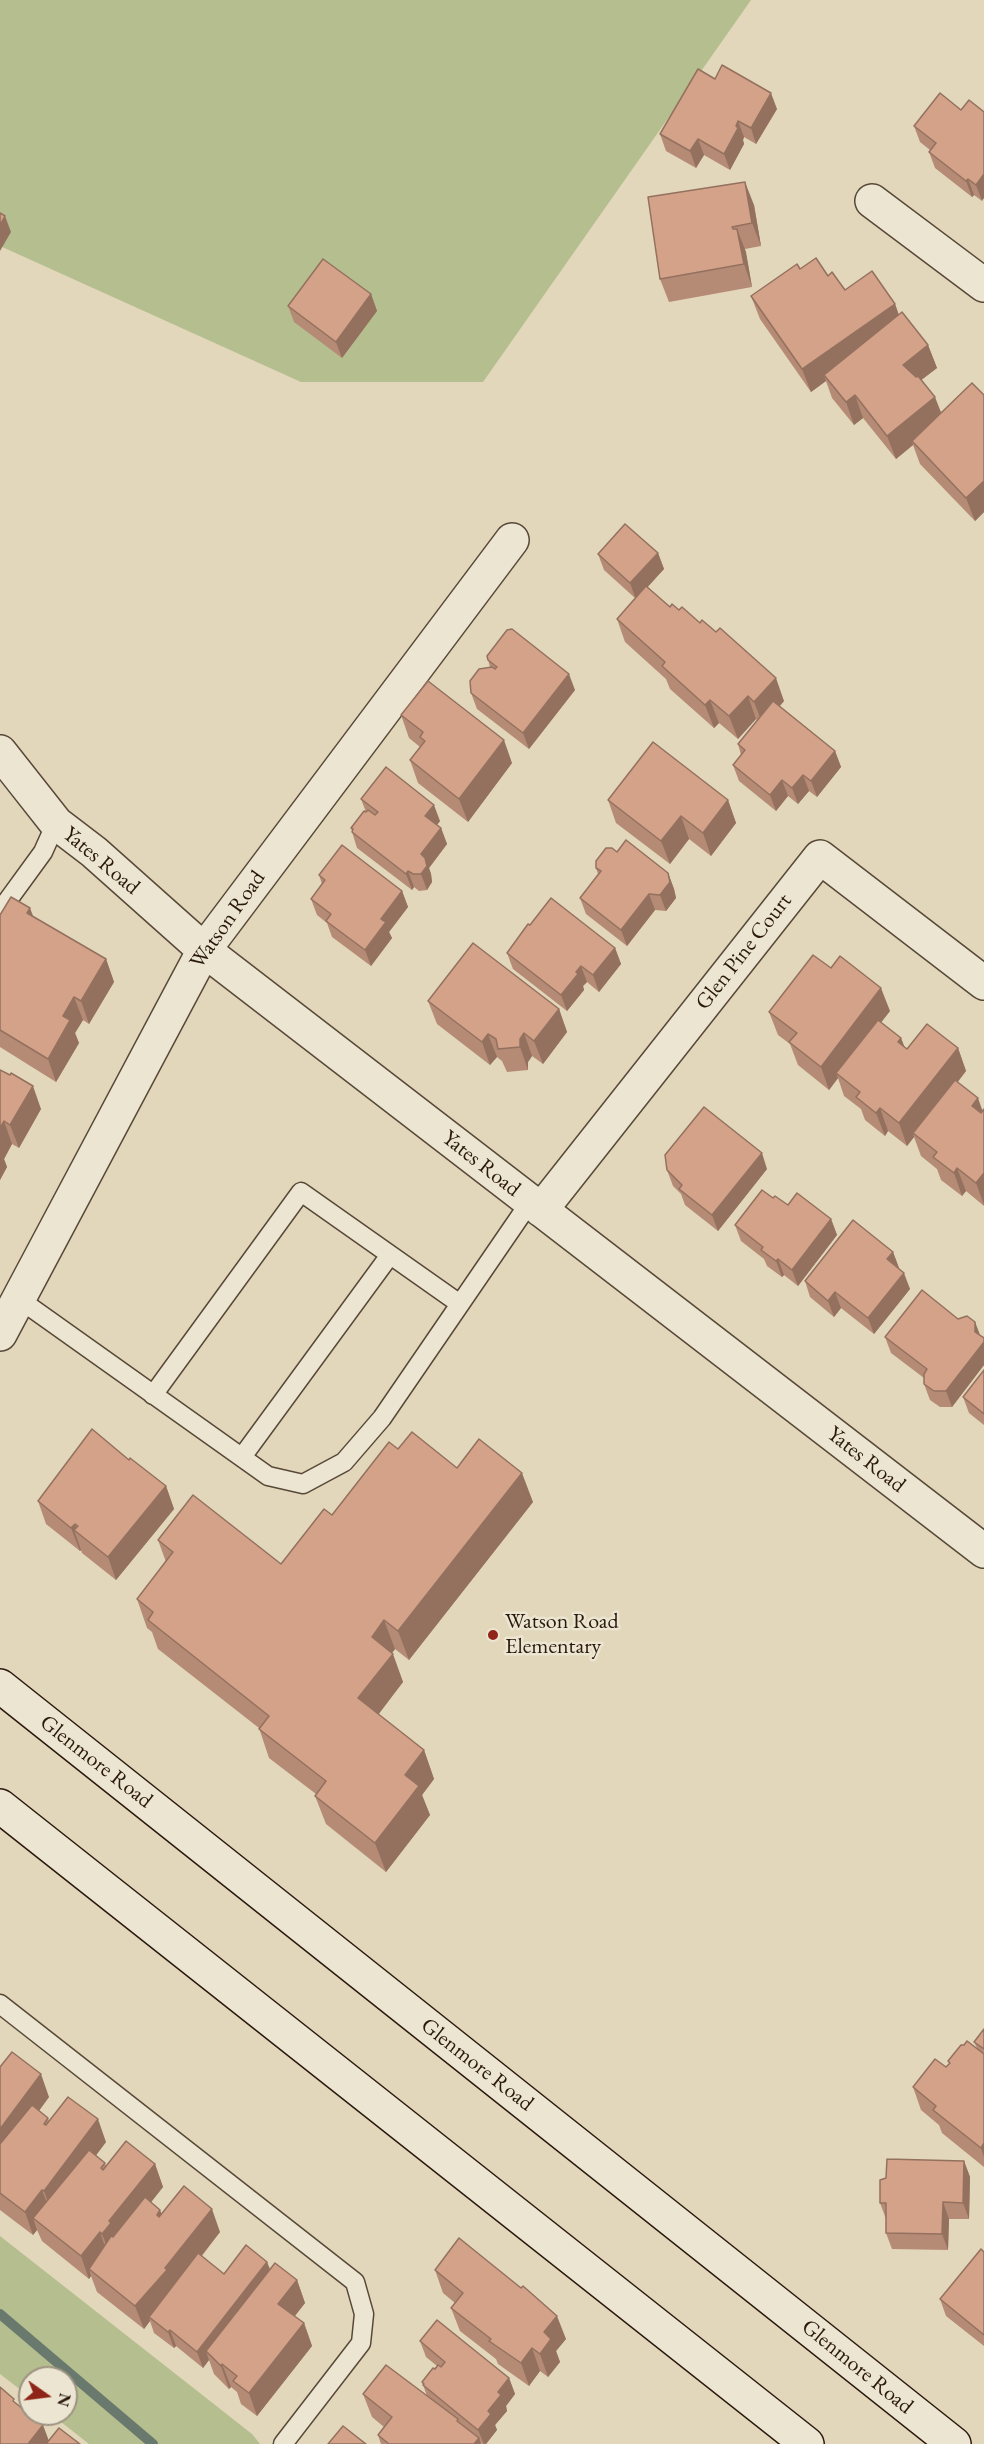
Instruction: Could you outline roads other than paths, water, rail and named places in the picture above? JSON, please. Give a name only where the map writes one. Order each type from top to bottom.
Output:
[{"type":"street","points":[[872,201],[984,285]]},
{"type":"street","name":"Watson Road","points":[[0,1334],[204,950],[512,540]]},
{"type":"street","name":"Yates Road","points":[[0,752],[56,823],[94,852],[204,950],[984,1551]]},
{"type":"street","name":"Glen Pine Court","points":[[535,1206],[820,857],[984,983]]},
{"type":"street","name":"Glenmore Road","points":[[0,1686],[954,2444]]},
{"type":"street","points":[[0,1806],[807,2444]]},
{"type":"lane","points":[[0,912],[43,852],[56,823]]},
{"type":"lane","points":[[153,1395],[301,1192],[460,1304]]},
{"type":"lane","points":[[19,1299],[268,1476],[303,1484],[344,1462],[382,1418],[460,1304],[535,1206]]},
{"type":"lane","points":[[242,1457],[390,1255]]},
{"type":"lane","points":[[0,2004],[355,2282],[364,2314],[361,2343],[283,2444]]},
{"type":"waterway","points":[[0,2314],[153,2444]]},
{"type":"place","name":"Watson Road Elementary","points":[[493,1635]]}]
